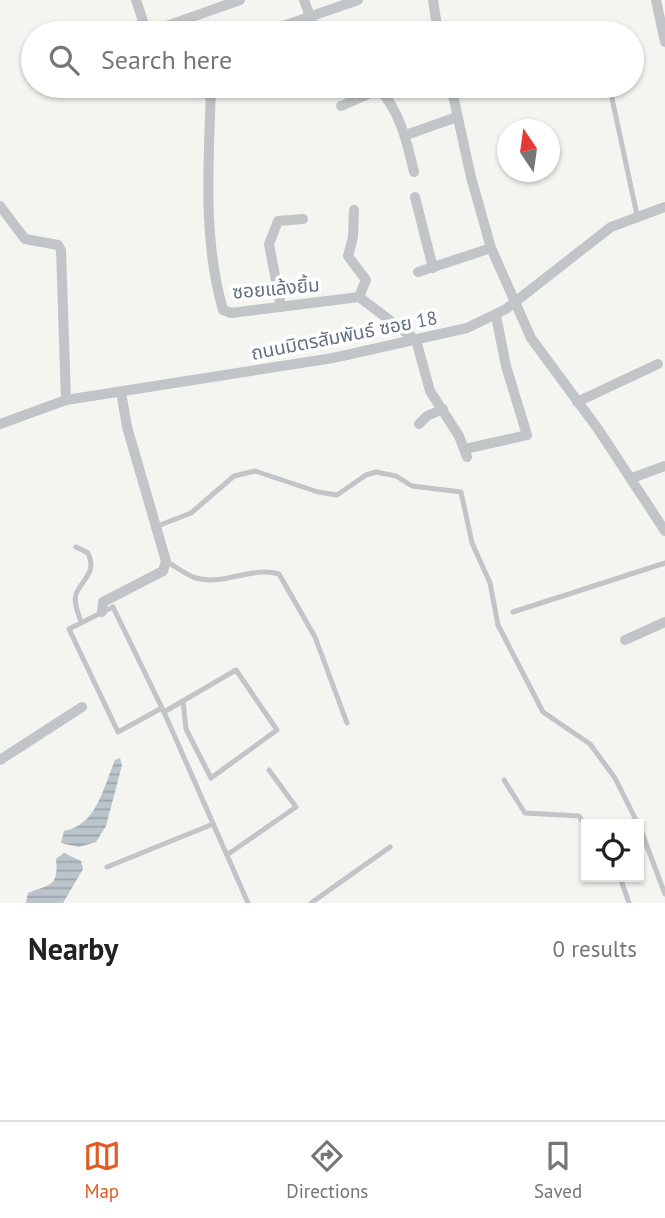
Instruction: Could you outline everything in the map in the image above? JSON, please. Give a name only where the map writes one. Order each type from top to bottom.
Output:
[{"type":"street","points":[[136,0],[143,21]]},
{"type":"street","points":[[181,21],[240,0]]},
{"type":"street","points":[[304,0],[312,21]]},
{"type":"street","points":[[298,21],[358,0]]},
{"type":"street","points":[[433,0],[436,21]]},
{"type":"street","points":[[656,0],[665,42]]},
{"type":"street","name":"ซอยแล้งยิ้ม","points":[[211,98],[208,191],[213,262],[223,310],[231,313],[359,297]]},
{"type":"street","points":[[341,106],[357,98]]},
{"type":"street","points":[[384,98],[405,135],[414,172]]},
{"type":"street","points":[[453,98],[491,247],[500,273],[531,338],[632,478],[665,531]]},
{"type":"street","points":[[405,135],[457,117]]},
{"type":"street","points":[[415,197],[433,268]]},
{"type":"street","points":[[0,206],[26,239],[58,245],[61,250],[66,400]]},
{"type":"street","name":"ถนนมิตรสัมพันธ์ ซอย 18","points":[[0,424],[66,400],[333,358],[416,340],[496,316],[611,226],[665,207]]},
{"type":"street","points":[[354,210],[353,237],[348,256],[366,279],[359,297],[416,340],[430,391],[466,453],[527,435],[506,366],[496,316]]},
{"type":"street","points":[[281,307],[269,244],[278,221],[303,219]]},
{"type":"street","points":[[418,272],[491,247]]},
{"type":"street","points":[[577,402],[658,364]]},
{"type":"street","points":[[103,612],[103,601],[163,571],[166,561],[127,427],[121,392]]},
{"type":"street","points":[[419,424],[427,416],[443,410]]},
{"type":"street","points":[[632,478],[665,466]]},
{"type":"street","points":[[625,640],[665,622]]},
{"type":"street","points":[[0,760],[82,707]]},
{"type":"lane","points":[[612,98],[638,215]]},
{"type":"lane","points":[[155,527],[191,513],[234,476],[255,471],[318,492],[337,495],[366,475],[376,472],[396,476],[412,486],[461,492],[472,543],[490,583],[498,625],[542,712],[590,744],[615,778],[636,819]]},
{"type":"lane","points":[[76,547],[88,553],[92,565],[91,574],[76,594],[75,603],[81,622]]},
{"type":"lane","points":[[166,561],[196,578],[235,576],[264,569],[279,574],[315,637],[347,723]]},
{"type":"lane","points":[[513,612],[665,563]]},
{"type":"lane","points":[[183,701],[186,729],[211,778],[277,730],[236,670],[183,701],[163,710],[118,732],[69,629],[113,607],[163,710],[248,903]]},
{"type":"lane","points":[[227,855],[296,807],[269,771]]},
{"type":"lane","points":[[504,780],[525,813],[579,816],[581,819]]},
{"type":"lane","points":[[107,867],[214,824]]},
{"type":"lane","points":[[644,838],[665,894]]},
{"type":"lane","points":[[311,903],[390,848]]},
{"type":"lane","points":[[622,882],[629,903]]},
{"type":"shaded area","points":[[120,758],[122,765],[106,826],[96,842],[79,847],[61,843],[64,831],[84,821],[91,813],[115,760]]},
{"type":"shaded area","points":[[64,853],[81,861],[83,869],[63,903],[26,903],[28,893],[47,886],[54,880],[56,859]]}]
